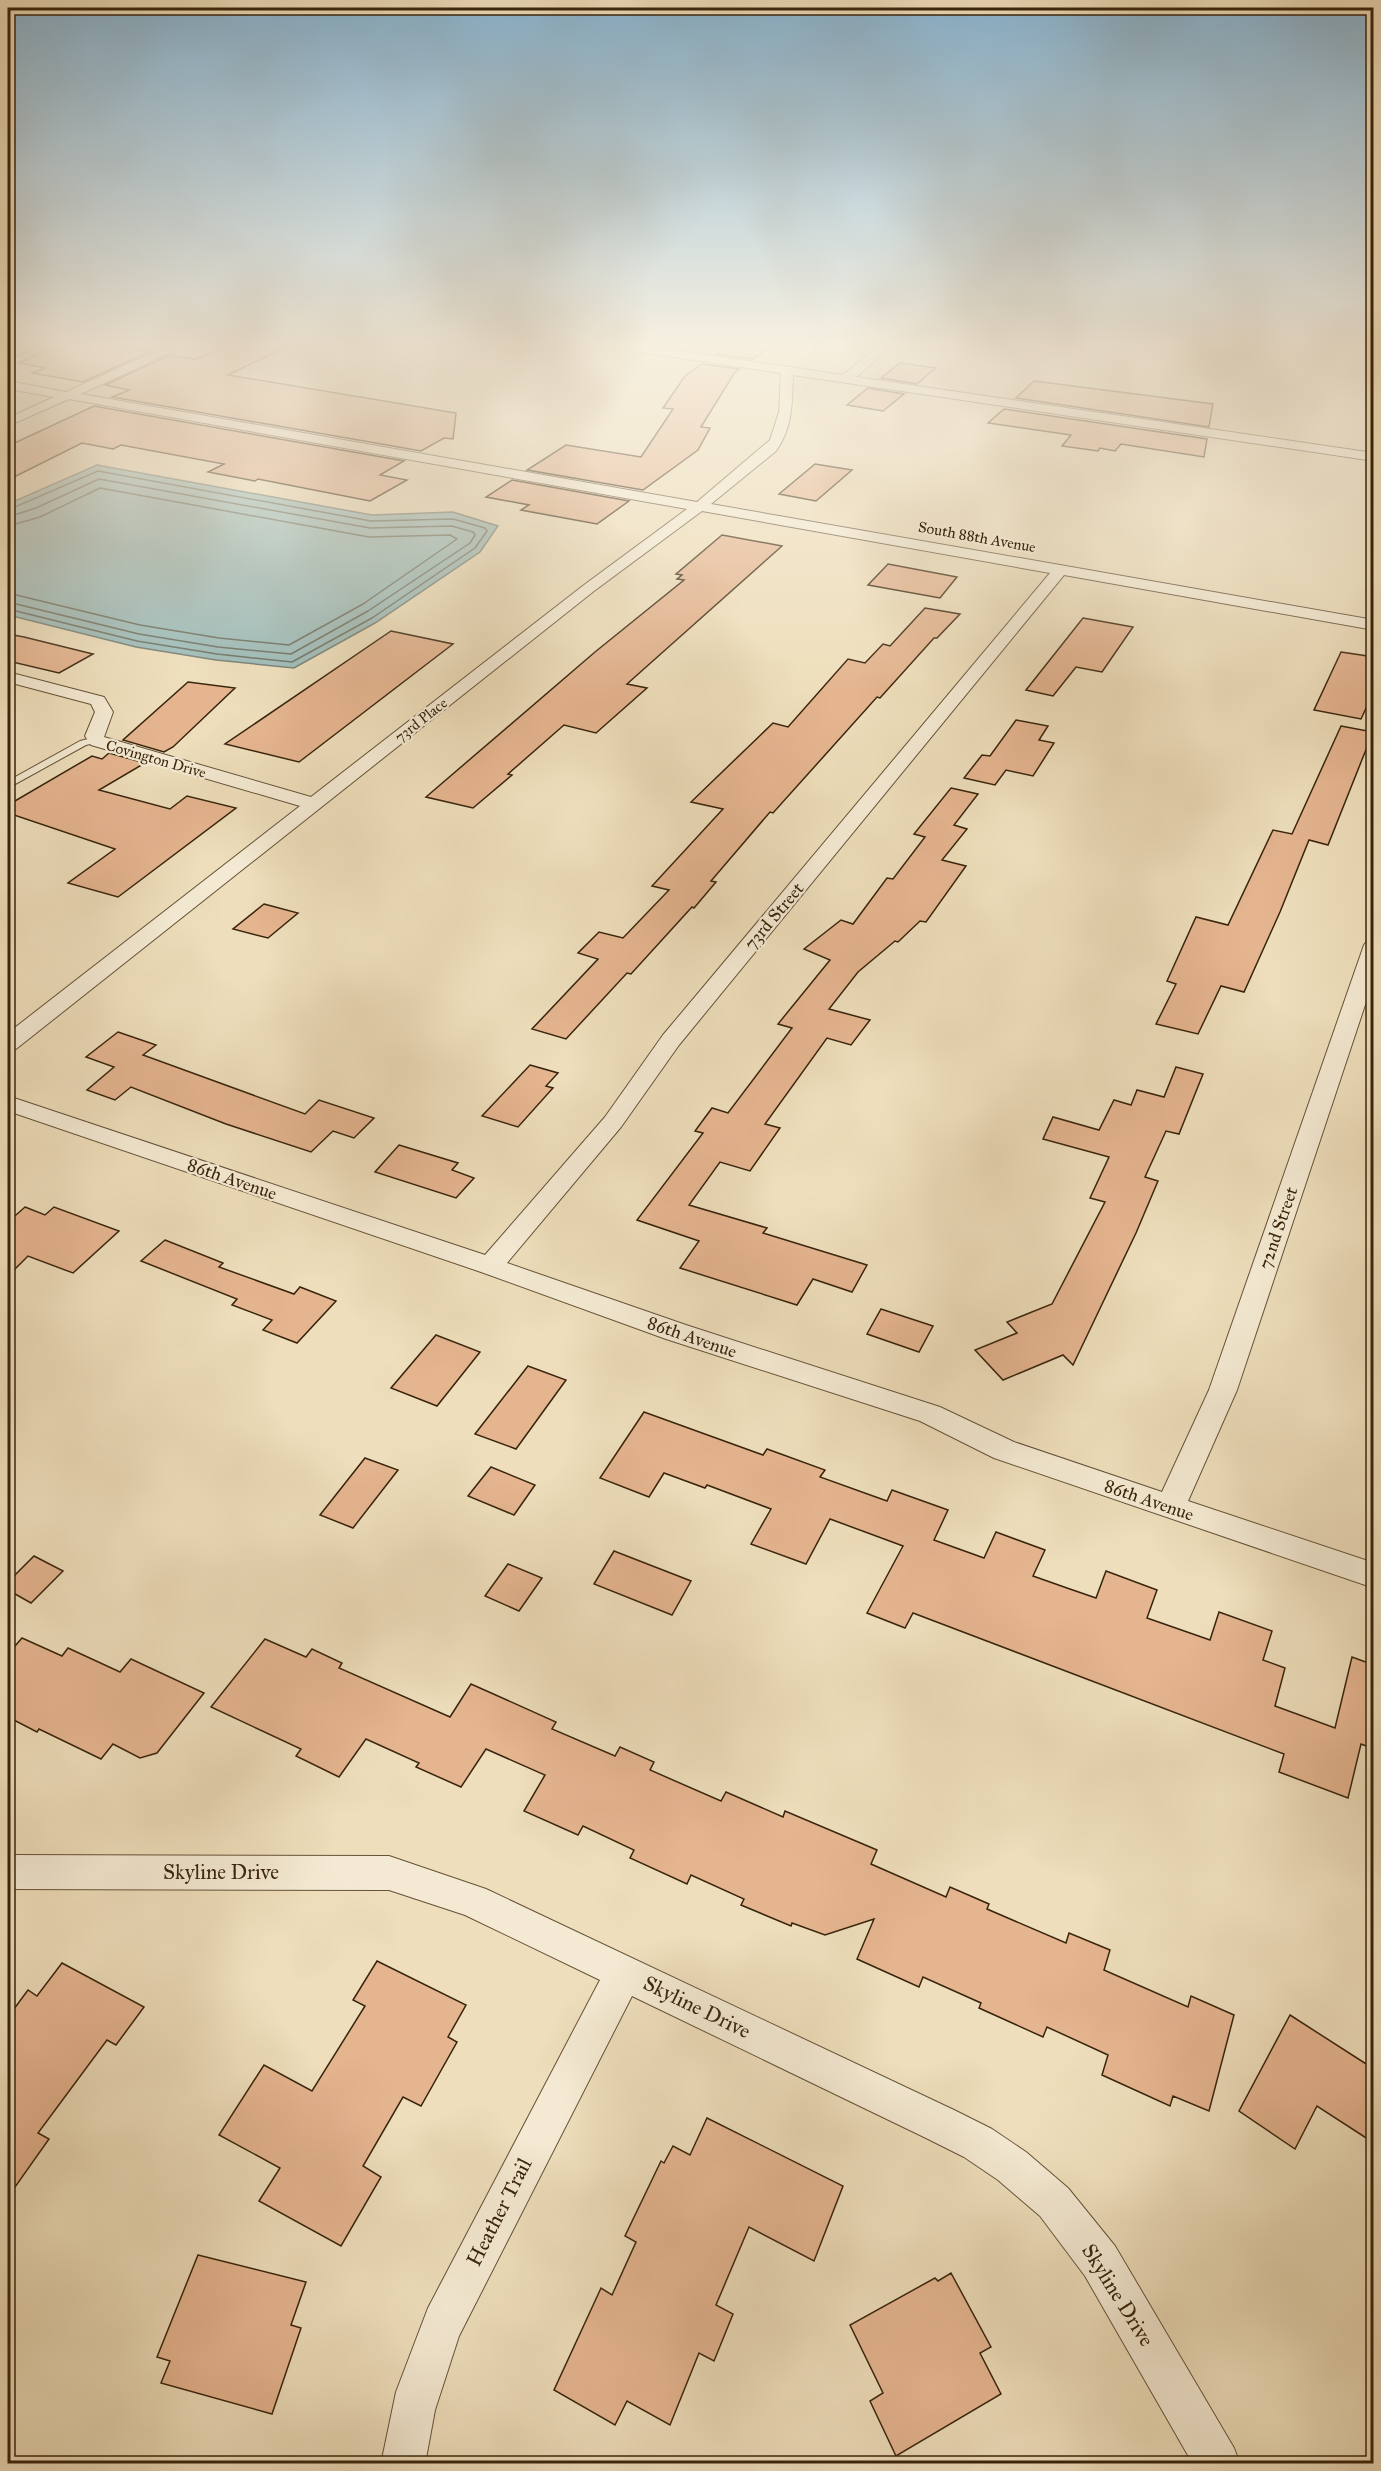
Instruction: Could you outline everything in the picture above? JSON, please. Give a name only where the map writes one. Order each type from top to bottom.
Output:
[{"type":"street","name":"South 88th Avenue","points":[[428,458],[1374,625]]},
{"type":"street","name":"73rd Place","points":[[8,1044],[609,573],[700,506],[756,458]]},
{"type":"street","name":"73rd Street","points":[[490,1266],[613,1122],[671,1040],[1061,568]]},
{"type":"street","name":"Covington Drive","points":[[8,677],[98,701],[104,712],[96,730],[96,740],[313,804]]},
{"type":"street","name":"72nd Street","points":[[1170,1507],[1223,1390],[1373,946]]},
{"type":"street","name":"86th Avenue","points":[[8,1103],[490,1266],[676,1332],[930,1414],[1004,1450],[1374,1576]]},
{"type":"street","name":"Skyline Drive","points":[[8,1872],[389,1873],[473,1901],[940,2124],[978,2143],[1012,2166],[1054,2202],[1100,2261],[1218,2463]]},
{"type":"street","name":"Heather Trail","points":[[403,2463],[409,2422],[427,2362],[443,2323],[624,1972]]},
{"type":"lane","points":[[8,785],[83,743],[96,740]]},
{"type":"water","points":[[97,465],[372,515],[453,512],[498,526],[480,552],[375,623],[294,668],[216,660],[136,647],[8,615],[8,504]]},
{"type":"building","points":[[8,458],[51,458],[8,480]]},
{"type":"building","points":[[193,458],[389,458],[404,461],[380,475],[407,480],[370,501],[258,479],[255,481],[208,472],[224,464]]},
{"type":"building","points":[[545,458],[687,458],[643,490],[527,470]]},
{"type":"building","points":[[815,464],[852,470],[816,501],[779,494]]},
{"type":"building","points":[[512,480],[629,501],[597,524],[521,510],[529,505],[486,497]]},
{"type":"building","points":[[722,535],[782,546],[627,684],[647,688],[596,733],[564,725],[508,774],[512,775],[473,808],[426,797],[595,652],[684,580],[677,579],[682,575],[676,574]]},
{"type":"building","points":[[888,564],[957,577],[940,598],[868,585]]},
{"type":"building","points":[[925,608],[960,614],[937,638],[934,638],[880,698],[877,697],[773,813],[770,812],[711,881],[716,882],[694,908],[692,907],[631,974],[627,973],[566,1039],[532,1029],[598,959],[578,953],[599,932],[623,938],[669,890],[652,886],[723,809],[691,802],[773,723],[788,727],[848,659],[865,663],[883,644],[890,646]]},
{"type":"building","points":[[1083,618],[1133,627],[1102,672],[1076,667],[1053,696],[1026,690]]},
{"type":"building","points":[[391,631],[453,644],[299,762],[225,744]]},
{"type":"building","points":[[8,634],[93,654],[59,673],[8,661]]},
{"type":"building","points":[[1341,652],[1374,657],[1374,691],[1361,719],[1314,710]]},
{"type":"building","points":[[188,682],[235,688],[173,747],[164,752],[123,740]]},
{"type":"building","points":[[1016,720],[1048,726],[1039,740],[1054,743],[1033,776],[1006,770],[995,785],[964,778],[982,755],[990,756]]},
{"type":"building","points":[[1341,726],[1373,732],[1328,845],[1309,840],[1244,992],[1221,986],[1198,1034],[1156,1024],[1176,984],[1167,981],[1196,917],[1228,925],[1273,830],[1292,834]]},
{"type":"building","points":[[109,753],[145,763],[99,790],[170,809],[187,796],[236,808],[118,897],[68,883],[115,849],[8,813],[8,805],[92,756],[102,759]]},
{"type":"building","points":[[951,788],[978,794],[954,825],[967,829],[942,860],[966,866],[926,922],[920,921],[898,942],[895,941],[858,972],[829,1009],[870,1020],[851,1045],[827,1038],[765,1124],[780,1128],[750,1171],[720,1162],[689,1205],[767,1228],[763,1233],[867,1265],[852,1292],[813,1279],[797,1305],[680,1268],[699,1241],[637,1220],[703,1133],[695,1131],[712,1108],[728,1113],[792,1028],[778,1024],[830,960],[804,949],[841,920],[853,924],[887,878],[893,879],[925,837],[914,834]]},
{"type":"building","points":[[264,904],[298,913],[268,938],[233,929]]},
{"type":"building","points":[[118,1032],[156,1045],[143,1055],[305,1114],[319,1100],[374,1118],[354,1138],[333,1131],[311,1152],[226,1124],[131,1087],[115,1100],[87,1090],[114,1067],[86,1057]]},
{"type":"building","points":[[530,1065],[558,1073],[546,1086],[553,1088],[518,1127],[482,1116]]},
{"type":"building","points":[[1176,1067],[1203,1074],[1179,1134],[1166,1131],[1145,1177],[1158,1181],[1136,1233],[1073,1365],[1063,1355],[1003,1380],[975,1350],[1017,1333],[1007,1322],[1052,1304],[1105,1202],[1090,1198],[1109,1157],[1043,1139],[1053,1117],[1099,1130],[1114,1100],[1131,1105],[1137,1090],[1164,1097]]},
{"type":"building","points":[[399,1145],[458,1163],[452,1170],[474,1178],[456,1198],[375,1172]]},
{"type":"building","points":[[25,1207],[45,1215],[54,1207],[119,1231],[73,1273],[28,1256],[8,1276],[8,1222]]},
{"type":"building","points":[[165,1240],[223,1263],[219,1267],[294,1294],[300,1287],[336,1301],[297,1343],[263,1330],[272,1320],[232,1305],[237,1299],[141,1261]]},
{"type":"building","points":[[881,1309],[933,1326],[919,1352],[867,1334]]},
{"type":"building","points":[[436,1335],[480,1352],[437,1406],[391,1388]]},
{"type":"building","points":[[528,1366],[566,1380],[516,1449],[475,1434]]},
{"type":"building","points":[[644,1412],[763,1455],[767,1449],[825,1470],[820,1477],[887,1501],[892,1490],[948,1510],[934,1540],[984,1558],[996,1532],[1045,1550],[1033,1576],[1067,1588],[1096,1598],[1106,1571],[1157,1590],[1147,1618],[1210,1640],[1219,1612],[1272,1631],[1263,1660],[1285,1668],[1275,1706],[1335,1728],[1352,1657],[1374,1665],[1374,1749],[1361,1744],[1348,1798],[1279,1772],[1284,1754],[913,1613],[905,1628],[867,1613],[903,1546],[830,1519],[806,1564],[751,1544],[771,1509],[707,1485],[705,1488],[664,1473],[649,1497],[600,1478]]},
{"type":"building","points":[[365,1458],[398,1470],[353,1528],[320,1515]]},
{"type":"building","points":[[491,1467],[535,1485],[514,1515],[468,1496]]},
{"type":"building","points":[[614,1551],[691,1581],[672,1615],[594,1584]]},
{"type":"building","points":[[34,1556],[63,1571],[31,1603],[8,1590],[8,1582]]},
{"type":"building","points":[[508,1564],[542,1578],[519,1611],[485,1596]]},
{"type":"building","points":[[22,1638],[62,1656],[68,1648],[120,1672],[131,1659],[204,1693],[157,1753],[140,1758],[113,1744],[101,1759],[39,1729],[37,1732],[8,1717],[8,1654]]},
{"type":"building","points":[[265,1639],[306,1657],[312,1649],[342,1663],[339,1668],[450,1717],[471,1684],[556,1722],[552,1729],[615,1756],[620,1747],[654,1762],[650,1770],[721,1801],[726,1792],[783,1817],[785,1811],[877,1850],[871,1864],[946,1897],[950,1887],[989,1904],[987,1909],[1066,1943],[1069,1933],[1110,1950],[1104,1970],[1188,2007],[1191,1996],[1234,2015],[1209,2111],[1173,2096],[1170,2106],[1102,2075],[1108,2055],[1047,2027],[1043,2037],[979,2008],[981,2003],[923,1977],[919,1987],[857,1959],[874,1919],[825,1935],[792,1923],[791,1926],[741,1905],[744,1899],[691,1875],[687,1884],[630,1858],[634,1850],[583,1826],[578,1835],[524,1811],[545,1775],[486,1749],[461,1787],[416,1767],[419,1763],[366,1739],[339,1777],[296,1756],[301,1749],[211,1707]]},
{"type":"building","points":[[377,1961],[466,2005],[448,2037],[457,2042],[421,2106],[403,2097],[363,2166],[381,2177],[341,2246],[259,2201],[280,2168],[219,2135],[264,2065],[312,2091],[365,2006],[353,2000]]},
{"type":"building","points":[[62,1963],[144,2007],[116,2045],[107,2040],[38,2133],[49,2139],[8,2197],[8,2017],[28,1990],[37,1996]]},
{"type":"building","points":[[1290,2015],[1374,2069],[1374,2143],[1317,2106],[1295,2149],[1239,2111]]},
{"type":"building","points":[[707,2118],[843,2186],[814,2261],[749,2227],[716,2305],[733,2314],[714,2361],[699,2353],[670,2425],[627,2401],[615,2425],[554,2390],[601,2288],[612,2295],[636,2242],[625,2236],[661,2161],[664,2163],[673,2146],[690,2155]]},
{"type":"building","points":[[198,2255],[306,2282],[291,2325],[301,2328],[272,2414],[161,2383],[170,2361],[157,2357]]},
{"type":"building","points":[[951,2273],[991,2347],[980,2353],[1001,2394],[896,2456],[870,2401],[883,2393],[850,2325],[935,2278],[938,2281]]}]
